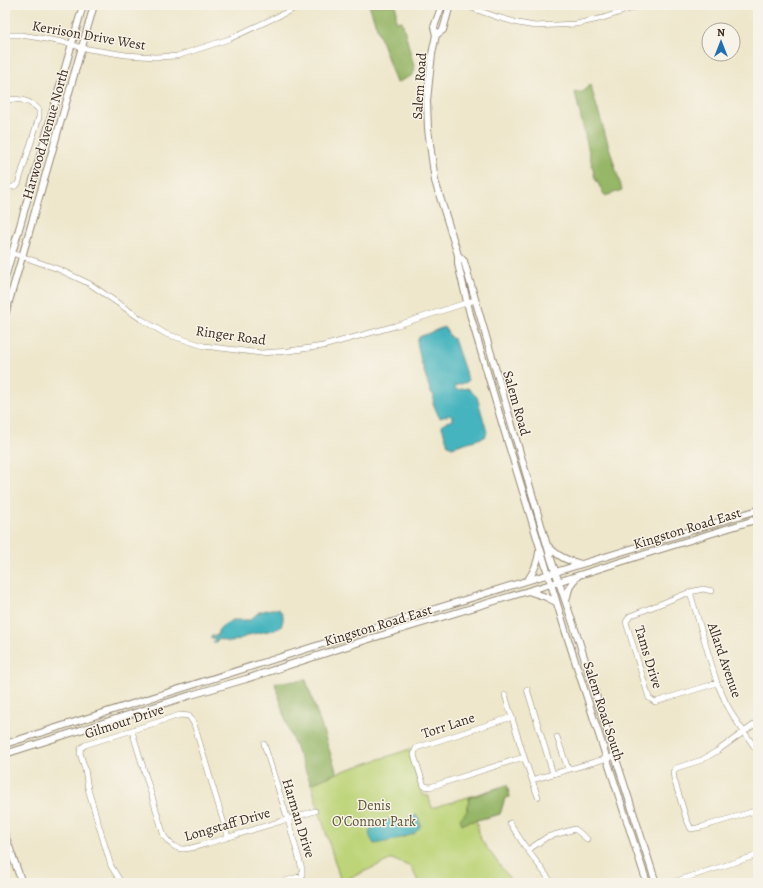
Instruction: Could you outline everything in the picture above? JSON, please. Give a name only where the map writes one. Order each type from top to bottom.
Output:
[{"type":"main road","name":"Harwood Avenue North","points":[[5,278],[83,5]]},
{"type":"main road","name":"Harwood Avenue North","points":[[5,315],[94,5]]},
{"type":"main road","name":"Salem Road","points":[[442,5],[434,27],[436,35],[432,54],[427,101],[428,129],[435,180],[458,255],[458,264],[503,429],[539,546]]},
{"type":"main road","name":"Salem Road","points":[[436,35],[443,30],[450,5]]},
{"type":"main road","name":"Salem Road","points":[[458,255],[464,261],[551,559]]},
{"type":"main road","name":"Kingston Road East","points":[[7,742],[758,510]]},
{"type":"main road","name":"Kingston Road East","points":[[6,754],[758,519]]},
{"type":"main road","points":[[547,545],[556,554],[565,559],[581,564]]},
{"type":"main road","points":[[528,580],[539,559],[539,546]]},
{"type":"main road","name":"Salem Road South","points":[[539,546],[647,883]]},
{"type":"main road","name":"Salem Road South","points":[[551,559],[656,883]]},
{"type":"main road","points":[[566,602],[569,588],[579,575]]},
{"type":"main road","points":[[528,591],[556,602]]},
{"type":"main road","points":[[5,835],[22,883]]},
{"type":"street","name":"Kerrison Drive West","points":[[5,35],[21,35],[40,38],[82,48],[143,57],[177,56],[229,39],[302,5]]},
{"type":"street","points":[[463,5],[497,17],[534,26],[576,24],[603,18],[642,5]]},
{"type":"street","points":[[5,100],[13,99],[31,103],[39,110],[39,117],[18,184],[13,187],[5,187]]},
{"type":"street","name":"Ringer Road","points":[[12,253],[58,269],[90,284],[141,320],[166,334],[204,346],[261,353],[323,346],[395,326],[475,300]]},
{"type":"street","name":"Tams Drive","points":[[712,591],[703,589],[690,592],[630,616],[626,622],[649,698],[655,702],[717,683]]},
{"type":"street","name":"Allard Avenue","points":[[690,592],[717,683],[735,719],[758,752]]},
{"type":"street","points":[[527,689],[553,774]]},
{"type":"street","points":[[505,695],[538,797]]},
{"type":"street","name":"Gilmour Drive","points":[[124,883],[119,879],[111,866],[88,790],[85,769],[80,753],[81,748],[85,745],[180,715],[189,716],[194,724],[228,837]]},
{"type":"street","name":"Torr Lane","points":[[512,717],[416,748],[414,756],[424,786],[430,787],[524,757]]},
{"type":"street","points":[[758,722],[702,760],[676,768],[673,772],[686,818],[691,829],[758,810]]},
{"type":"street","name":"Longstaff Drive","points":[[132,731],[164,836],[179,850],[206,844],[315,811]]},
{"type":"street","points":[[557,738],[568,769]]},
{"type":"street","name":"Harman Drive","points":[[264,744],[302,869],[302,876],[279,883]]},
{"type":"street","points":[[532,780],[615,756]]},
{"type":"street","points":[[510,823],[552,883]]},
{"type":"street","points":[[528,850],[547,837],[575,829],[587,839]]},
{"type":"street","points":[[670,883],[758,854]]},
{"type":"green space","points":[[369,5],[396,5],[396,22],[402,21],[415,70],[411,76],[396,83]]},
{"type":"green space","points":[[590,84],[622,190],[605,196],[595,178],[575,92],[583,92]]},
{"type":"green space","points":[[306,680],[337,773],[311,784],[289,731],[275,683]]},
{"type":"green space","name":"Denis O'Connor Park","points":[[410,749],[422,795],[428,795],[432,808],[507,785],[510,797],[505,798],[500,814],[476,820],[481,840],[513,883],[419,883],[411,867],[392,859],[341,882],[311,784],[337,773]]},
{"type":"green space","points":[[507,785],[510,797],[505,798],[500,814],[462,824],[460,819],[467,811],[469,798]]},
{"type":"water","points":[[444,327],[450,337],[454,339],[468,380],[467,382],[455,386],[456,390],[468,388],[477,397],[487,432],[485,437],[452,447],[448,445],[442,424],[452,420],[452,417],[450,415],[440,418],[438,415],[433,403],[434,395],[431,393],[421,362],[417,342],[419,337]]},
{"type":"water","points":[[279,609],[283,615],[281,627],[274,630],[252,634],[232,642],[218,639],[213,643],[215,639],[210,637],[217,636],[221,627],[232,620],[250,620],[259,612]]},
{"type":"water","points":[[416,815],[420,822],[420,827],[414,834],[374,844],[369,833],[371,828],[376,823],[392,820],[398,822],[400,825],[404,824],[408,819]]}]
